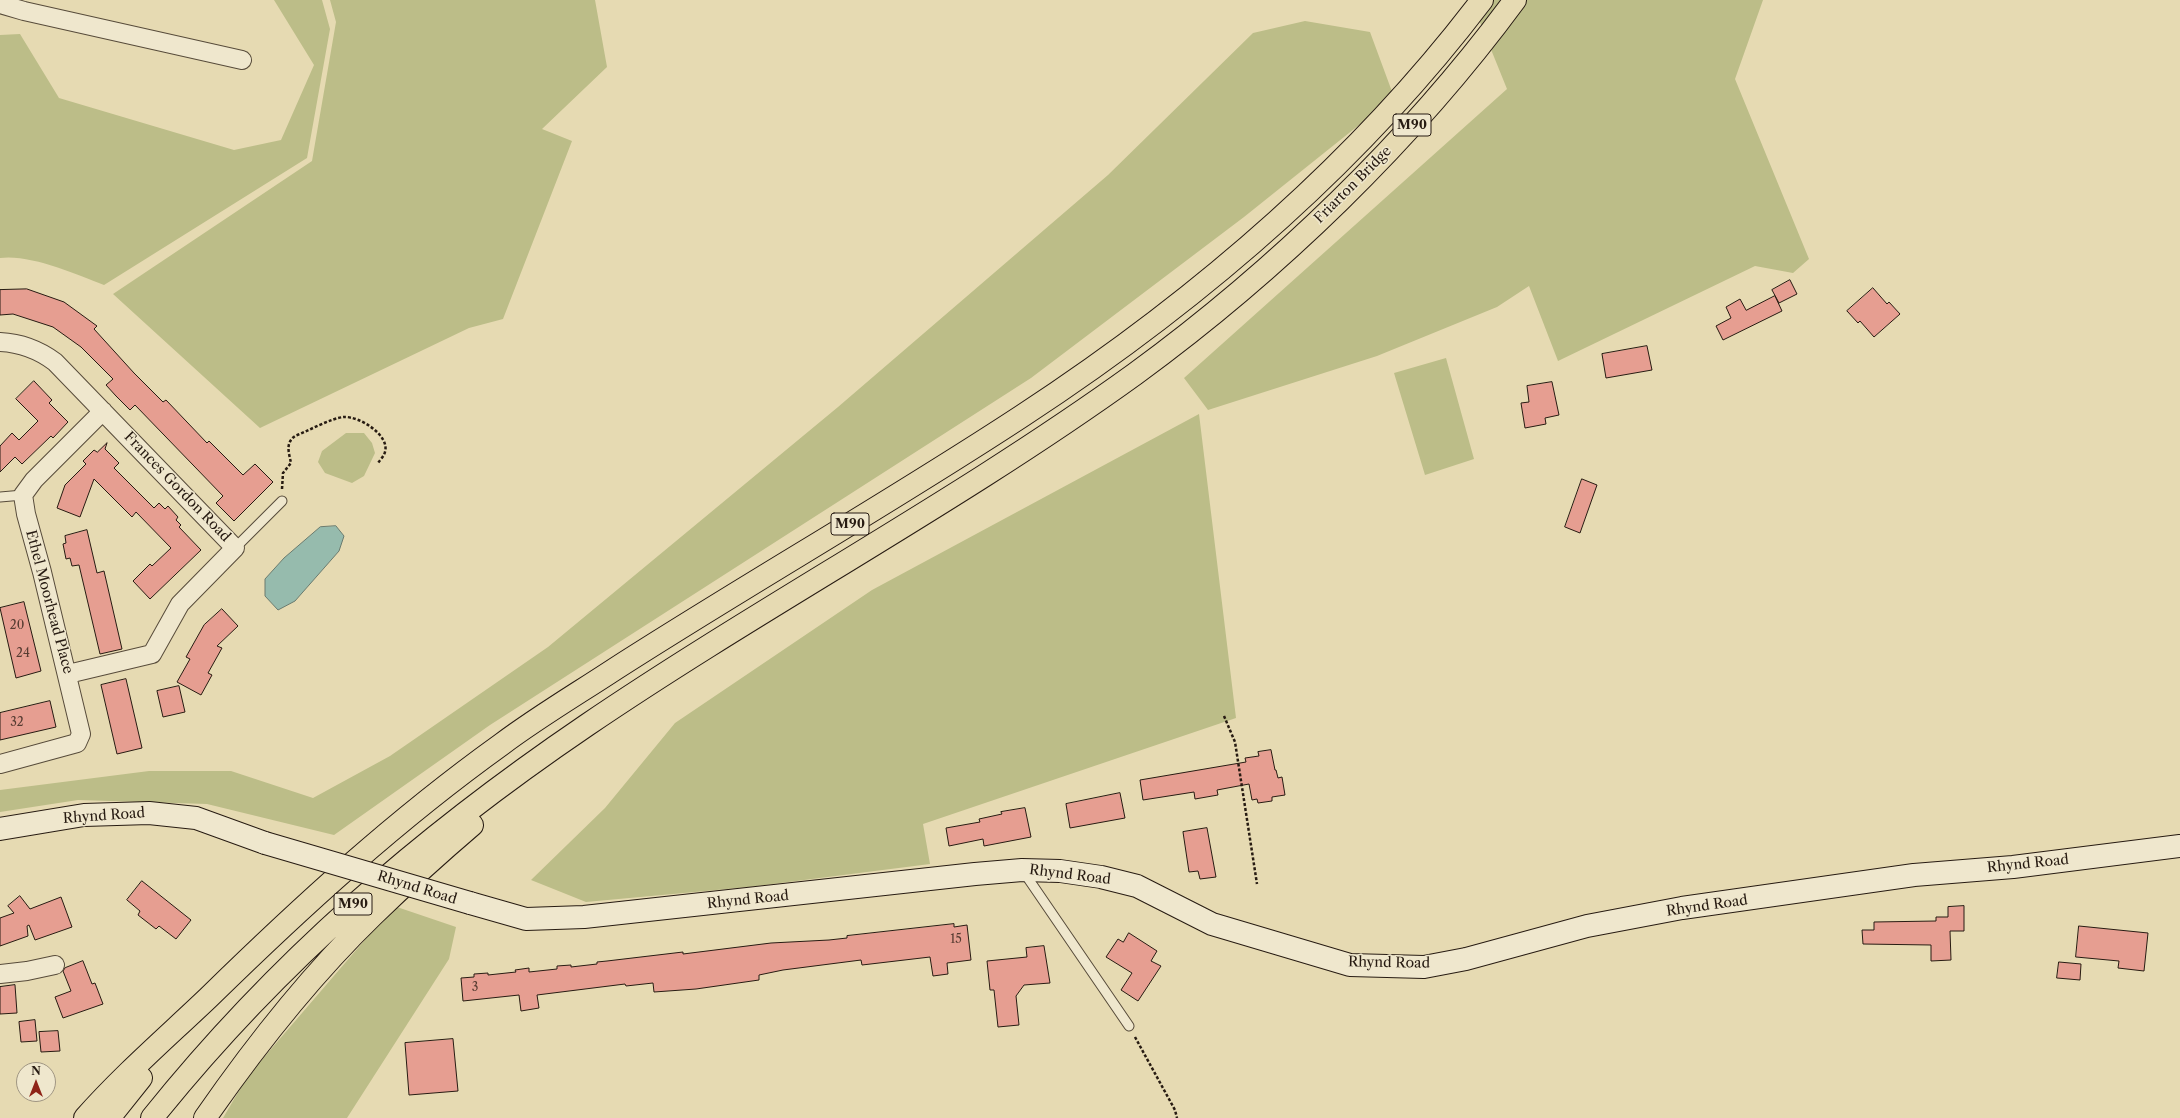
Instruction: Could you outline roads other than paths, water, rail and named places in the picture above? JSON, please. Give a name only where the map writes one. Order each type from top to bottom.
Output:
[{"type":"highway","name":"Friarton Bridge","points":[[261,945],[329,882],[412,812],[503,742],[681,626],[1023,416],[1123,346],[1250,247],[1368,134],[1425,70],[1482,0]]},
{"type":"highway","name":"Friarton Bridge","points":[[586,726],[667,672],[1037,443],[1139,371],[1250,282],[1297,240],[1385,155],[1451,80],[1515,0]]},
{"type":"highway","name":"M90","points":[[152,1118],[184,1078],[231,1026],[318,937],[362,897],[483,799],[586,726]]},
{"type":"highway","name":"M90","points":[[205,1118],[266,1034],[320,970],[372,915],[429,862],[586,726]]},
{"type":"highway","name":"M90","points":[[85,1118],[261,945]]},
{"type":"highway","name":"M90","points":[[109,1118],[184,1029],[261,945]]},
{"type":"street","points":[[0,4],[24,11],[242,60]]},
{"type":"street","name":"Frances Gordon Road","points":[[0,342],[25,346],[43,353],[55,362],[235,548],[180,604],[152,654],[68,674]]},
{"type":"street","points":[[23,495],[34,480],[104,411]]},
{"type":"street","name":"Ethel Moorhead Place","points":[[0,764],[77,743],[81,734],[68,674],[26,514],[23,495]]},
{"type":"street","name":"Rhynd Road","points":[[0,829],[84,815],[149,813],[196,818],[265,843],[526,919],[584,917],[1022,870],[1060,871],[1101,876],[1137,886],[1212,924],[1350,965],[1424,967],[1466,959],[1586,926],[1682,908],[1914,875],[2013,867],[2180,846]]},
{"type":"street","points":[[0,974],[27,971],[55,965]]},
{"type":"lane","points":[[0,498],[23,495]]},
{"type":"lane","points":[[235,548],[282,501]]},
{"type":"lane","points":[[1022,870],[1129,1026]]}]
